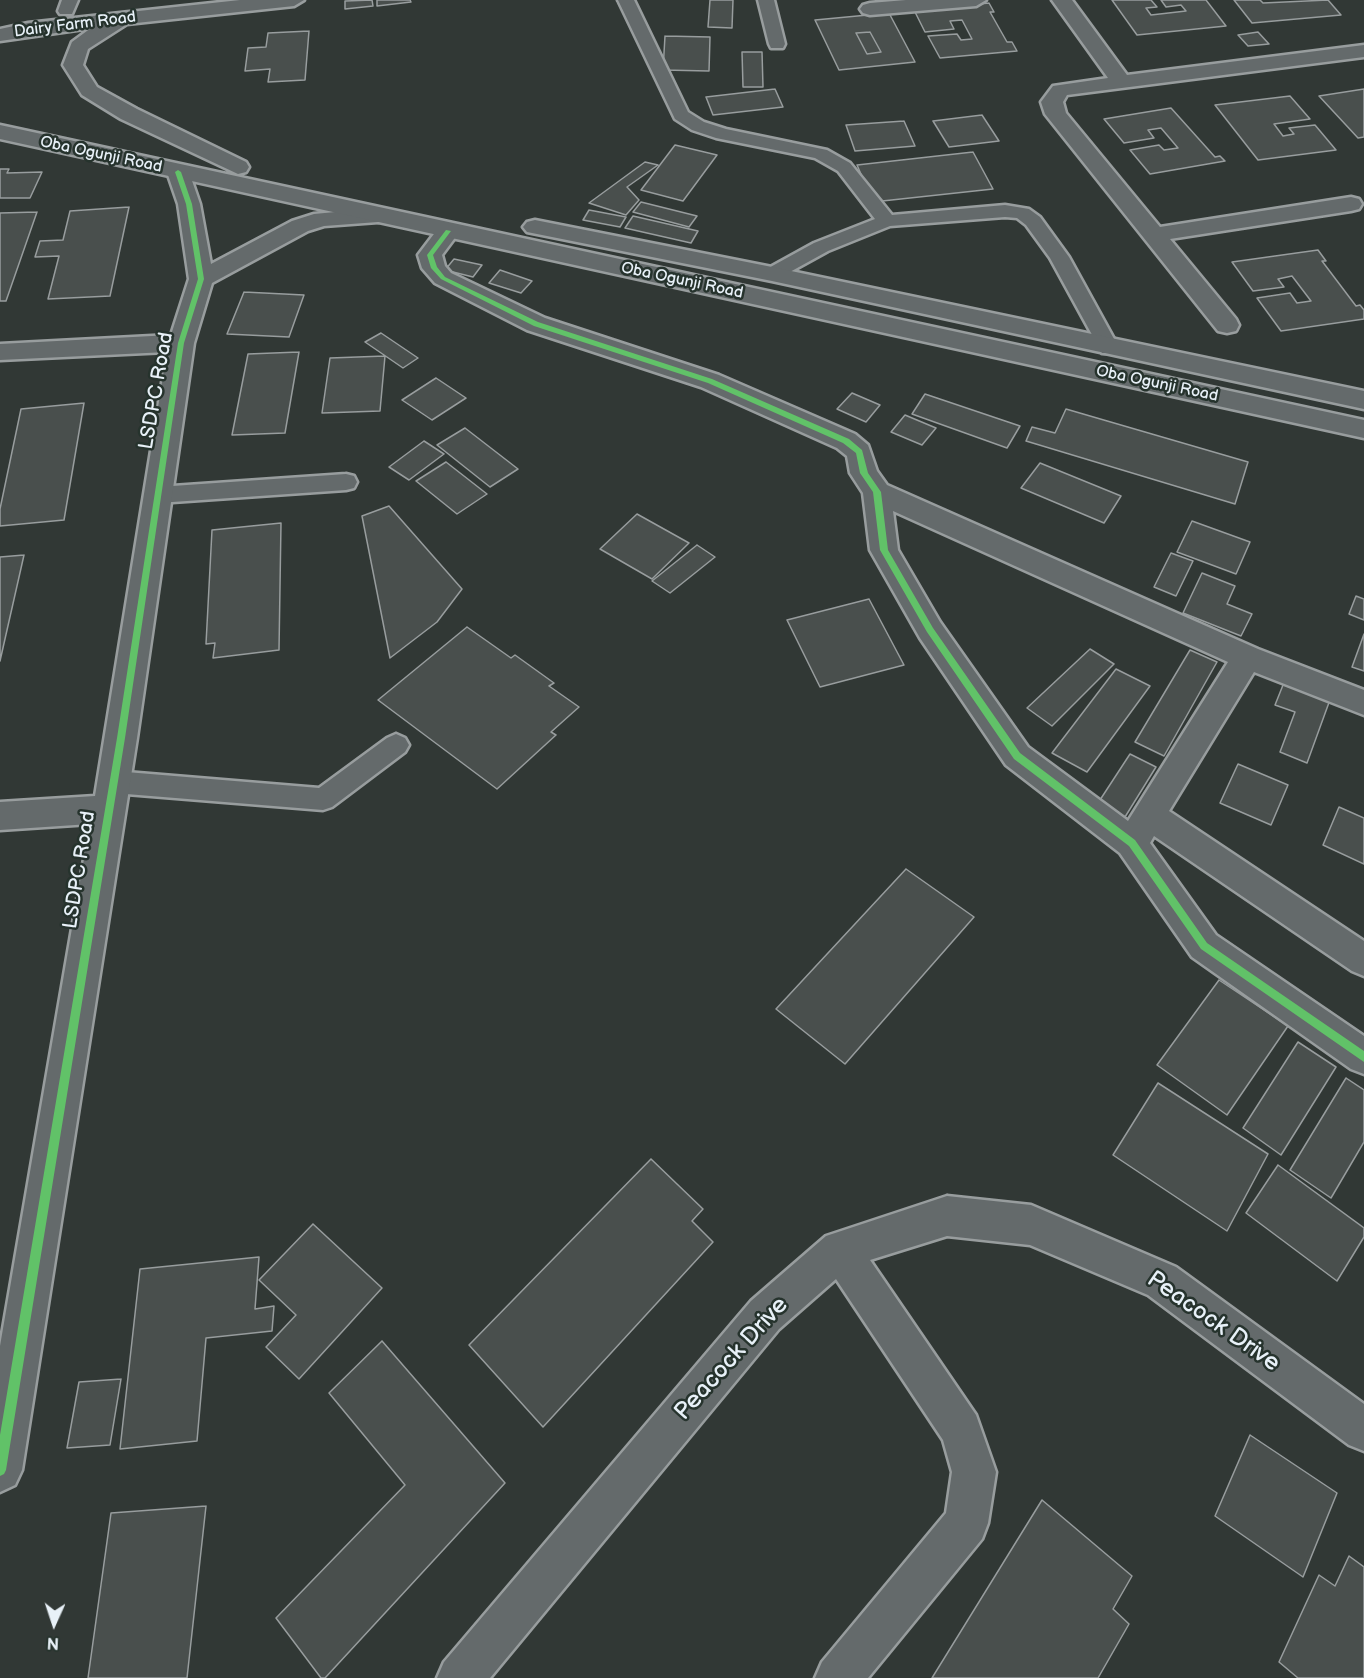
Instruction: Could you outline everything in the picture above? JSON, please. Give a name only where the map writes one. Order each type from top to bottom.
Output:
[{"type":"street","name":"Dairy Farm Road","points":[[0,20],[68,5],[143,8],[294,0]]},
{"type":"street","points":[[870,9],[976,0]]},
{"type":"street","points":[[1062,0],[1120,81]]},
{"type":"street","name":"Dairy Farm Road","points":[[0,34],[143,8]]},
{"type":"street","points":[[143,8],[104,28],[79,46],[73,64],[89,91],[129,114],[238,167]]},
{"type":"street","points":[[1227,325],[1056,114],[1052,102],[1060,90],[1364,51]]},
{"type":"street","name":"Oba Ogunji Road","points":[[0,116],[238,167],[455,221],[1219,398],[1364,429]]},
{"type":"street","name":"Oba Ogunji Road","points":[[0,132],[378,215],[455,221],[772,274],[1109,348],[1364,400]]},
{"type":"street","points":[[0,140],[44,143]]},
{"type":"street","points":[[178,172],[189,204],[201,279],[300,226],[322,219],[378,215]]},
{"type":"street","points":[[1153,235],[1351,204]]},
{"type":"street","points":[[455,221],[430,255],[434,268],[443,278],[536,324],[710,381],[846,441],[859,452],[864,473],[878,492],[1247,657],[1364,703]]},
{"type":"street","name":"LSDPC Road","points":[[0,1470],[111,796],[181,343],[201,279]]},
{"type":"street","points":[[0,352],[181,343]]},
{"type":"street","points":[[1219,398],[1223,371]]},
{"type":"street","points":[[878,492],[884,549],[930,630],[1017,756],[1364,960]]},
{"type":"street","points":[[1141,829],[1247,657]]},
{"type":"street","points":[[0,816],[111,796]]},
{"type":"street","points":[[1141,829],[1204,945],[1364,1057]]},
{"type":"street","name":"Peacock Drive","points":[[460,1678],[765,1315],[840,1250],[947,1216],[1030,1225],[1162,1281],[1364,1430]]},
{"type":"street","points":[[838,1678],[966,1523],[974,1472],[961,1431],[840,1250]]},
{"type":"lane","points":[[626,0],[681,115],[698,126],[723,134],[821,154],[844,167],[887,221]]},
{"type":"lane","points":[[766,0],[777,44]]},
{"type":"lane","points":[[772,274],[821,247],[887,221],[1005,211],[1022,213],[1033,221],[1059,257],[1109,348]]},
{"type":"lane","points":[[158,495],[346,482]]},
{"type":"lane","points":[[111,796],[323,799],[396,745]]},
{"type":"building","points":[[372,0],[373,6],[345,9],[345,1]]},
{"type":"building","points":[[377,0],[410,0],[411,2],[377,6]]},
{"type":"building","points":[[710,0],[733,0],[732,28],[708,27]]},
{"type":"building","points":[[1112,0],[1151,0],[1157,7],[1146,8],[1151,15],[1186,11],[1181,5],[1166,7],[1161,0],[1206,0],[1226,26],[1137,35]]},
{"type":"building","points":[[1234,0],[1260,0],[1263,3],[1328,0],[1341,15],[1252,23]]},
{"type":"building","points":[[989,3],[994,12],[990,12],[1007,42],[1012,42],[1017,51],[940,58],[928,36],[957,34],[961,40],[972,39],[962,20],[950,21],[954,29],[925,32],[914,10]]},
{"type":"building","points":[[889,13],[915,62],[839,70],[815,20]],"holes":[[[870,32],[881,52],[867,54],[856,33]]]},
{"type":"building","points":[[309,31],[305,80],[268,82],[270,69],[245,71],[248,48],[266,47],[268,33]]},
{"type":"building","points":[[870,32],[881,52],[867,54],[856,33]]},
{"type":"building","points":[[1258,32],[1269,44],[1248,46],[1238,35]]},
{"type":"building","points":[[665,36],[710,37],[709,71],[663,70]]},
{"type":"building","points":[[742,52],[762,52],[763,87],[743,87]]},
{"type":"building","points":[[775,89],[783,107],[713,115],[706,97]]},
{"type":"building","points":[[1364,89],[1364,137],[1358,138],[1319,96]]},
{"type":"building","points":[[1290,96],[1310,119],[1274,124],[1283,136],[1294,134],[1289,128],[1315,125],[1336,150],[1258,160],[1215,105]]},
{"type":"building","points":[[1171,108],[1215,157],[1220,156],[1225,161],[1150,174],[1130,150],[1159,145],[1164,150],[1178,148],[1161,128],[1148,130],[1154,138],[1124,143],[1104,119]]},
{"type":"building","points":[[982,115],[999,141],[949,147],[933,121]]},
{"type":"building","points":[[904,121],[915,146],[855,151],[846,125]]},
{"type":"building","points":[[675,145],[717,155],[683,201],[641,190]]},
{"type":"building","points":[[973,152],[993,189],[873,202],[857,165]]},
{"type":"building","points":[[645,162],[658,165],[627,187],[639,200],[626,215],[589,203]]},
{"type":"building","points":[[0,169],[9,169],[7,173],[42,172],[30,198],[0,198]]},
{"type":"building","points":[[641,202],[697,216],[689,227],[633,212]]},
{"type":"building","points":[[129,207],[110,296],[48,299],[59,256],[35,257],[40,241],[63,240],[70,211]]},
{"type":"building","points":[[589,210],[626,217],[620,227],[583,220]]},
{"type":"building","points":[[37,212],[6,301],[0,301],[0,213]]},
{"type":"building","points":[[633,216],[698,231],[691,243],[625,228]]},
{"type":"building","points":[[1318,250],[1326,261],[1322,261],[1356,306],[1360,305],[1364,310],[1364,319],[1281,331],[1257,298],[1290,293],[1297,303],[1311,301],[1292,276],[1278,279],[1284,287],[1253,291],[1232,262]]},
{"type":"building","points":[[454,259],[482,265],[473,277],[445,270]]},
{"type":"building","points":[[500,270],[532,281],[521,293],[489,283]]},
{"type":"building","points":[[244,292],[304,295],[289,337],[227,334]]},
{"type":"building","points":[[381,333],[418,358],[403,368],[365,342]]},
{"type":"building","points":[[299,352],[285,433],[232,435],[248,354]]},
{"type":"building","points":[[385,356],[380,411],[322,413],[330,358]]},
{"type":"building","points":[[436,378],[466,398],[432,420],[402,400]]},
{"type":"building","points":[[852,393],[880,405],[866,422],[837,409]]},
{"type":"building","points":[[925,394],[1020,426],[1007,448],[912,414]]},
{"type":"building","points":[[84,403],[64,520],[0,526],[0,509],[21,409]]},
{"type":"building","points":[[1066,409],[1248,462],[1235,504],[1026,441],[1032,427],[1055,433]]},
{"type":"building","points":[[905,415],[936,428],[922,445],[891,432]]},
{"type":"building","points":[[465,428],[518,469],[490,487],[437,445]]},
{"type":"building","points":[[424,441],[444,454],[409,480],[389,467]]},
{"type":"building","points":[[446,462],[487,494],[457,514],[416,481]]},
{"type":"building","points":[[1040,463],[1121,496],[1104,523],[1021,488]]},
{"type":"building","points":[[389,506],[462,589],[437,622],[390,658],[362,516]]},
{"type":"building","points":[[637,514],[689,543],[652,579],[600,549]]},
{"type":"building","points":[[1192,521],[1250,542],[1236,574],[1177,552]]},
{"type":"building","points":[[281,523],[279,650],[213,658],[215,643],[206,644],[212,530]]},
{"type":"building","points":[[697,545],[715,557],[670,593],[652,581]]},
{"type":"building","points":[[1171,553],[1193,561],[1176,596],[1154,587]]},
{"type":"building","points":[[24,555],[0,661],[0,557]]},
{"type":"building","points":[[1202,573],[1235,586],[1227,604],[1252,614],[1241,636],[1183,613]]},
{"type":"building","points":[[1356,596],[1364,599],[1364,620],[1349,614]]},
{"type":"building","points":[[869,599],[904,665],[820,687],[787,620]]},
{"type":"building","points":[[467,627],[511,658],[515,655],[554,683],[549,686],[579,707],[551,732],[556,735],[497,789],[378,700]]},
{"type":"building","points":[[1364,634],[1364,671],[1352,667]]},
{"type":"building","points":[[1090,649],[1114,664],[1052,726],[1027,708]]},
{"type":"building","points":[[1190,650],[1217,662],[1164,756],[1135,742]]},
{"type":"building","points":[[1116,669],[1150,686],[1087,772],[1052,753]]},
{"type":"building","points":[[1285,680],[1331,697],[1307,763],[1280,752],[1295,712],[1275,705]]},
{"type":"building","points":[[1130,754],[1156,767],[1125,817],[1098,803]]},
{"type":"building","points":[[1238,764],[1288,785],[1271,825],[1220,803]]},
{"type":"building","points":[[1339,807],[1364,818],[1364,864],[1323,845]]},
{"type":"building","points":[[906,869],[974,917],[845,1064],[776,1009]]},
{"type":"building","points":[[1219,980],[1288,1026],[1227,1115],[1157,1065]]},
{"type":"building","points":[[1298,1042],[1336,1067],[1281,1155],[1243,1128]]},
{"type":"building","points":[[1346,1078],[1364,1090],[1364,1142],[1331,1198],[1290,1170]]},
{"type":"building","points":[[1158,1083],[1268,1154],[1227,1231],[1113,1155]]},
{"type":"building","points":[[651,1159],[703,1209],[692,1221],[713,1242],[543,1427],[469,1345]]},
{"type":"building","points":[[1278,1165],[1364,1228],[1364,1237],[1337,1281],[1246,1213]]},
{"type":"building","points":[[313,1224],[382,1288],[299,1379],[266,1347],[296,1315],[259,1280]]},
{"type":"building","points":[[259,1257],[255,1309],[274,1306],[272,1331],[206,1338],[197,1441],[120,1449],[140,1269]]},
{"type":"building","points":[[382,1341],[505,1483],[325,1678],[321,1678],[276,1618],[405,1485],[329,1393]]},
{"type":"building","points":[[121,1379],[110,1445],[67,1448],[79,1382]]},
{"type":"building","points":[[1250,1435],[1337,1493],[1303,1577],[1215,1516]]},
{"type":"building","points":[[1042,1500],[1132,1576],[1113,1609],[1129,1624],[1098,1678],[932,1678]]},
{"type":"building","points":[[206,1506],[187,1678],[88,1678],[111,1513]]},
{"type":"building","points":[[1349,1556],[1364,1567],[1364,1678],[1298,1678],[1279,1662],[1319,1575],[1335,1586]]},
{"type":"cycle path","points":[[0,1470],[121,738],[181,343],[201,279],[189,204],[178,172]]},
{"type":"cycle path","points":[[448,231],[430,255],[434,268],[443,278],[536,324],[710,381],[846,441],[859,452],[864,473],[877,492],[884,550],[930,630],[1017,756],[1132,843],[1204,946],[1364,1057]]}]
